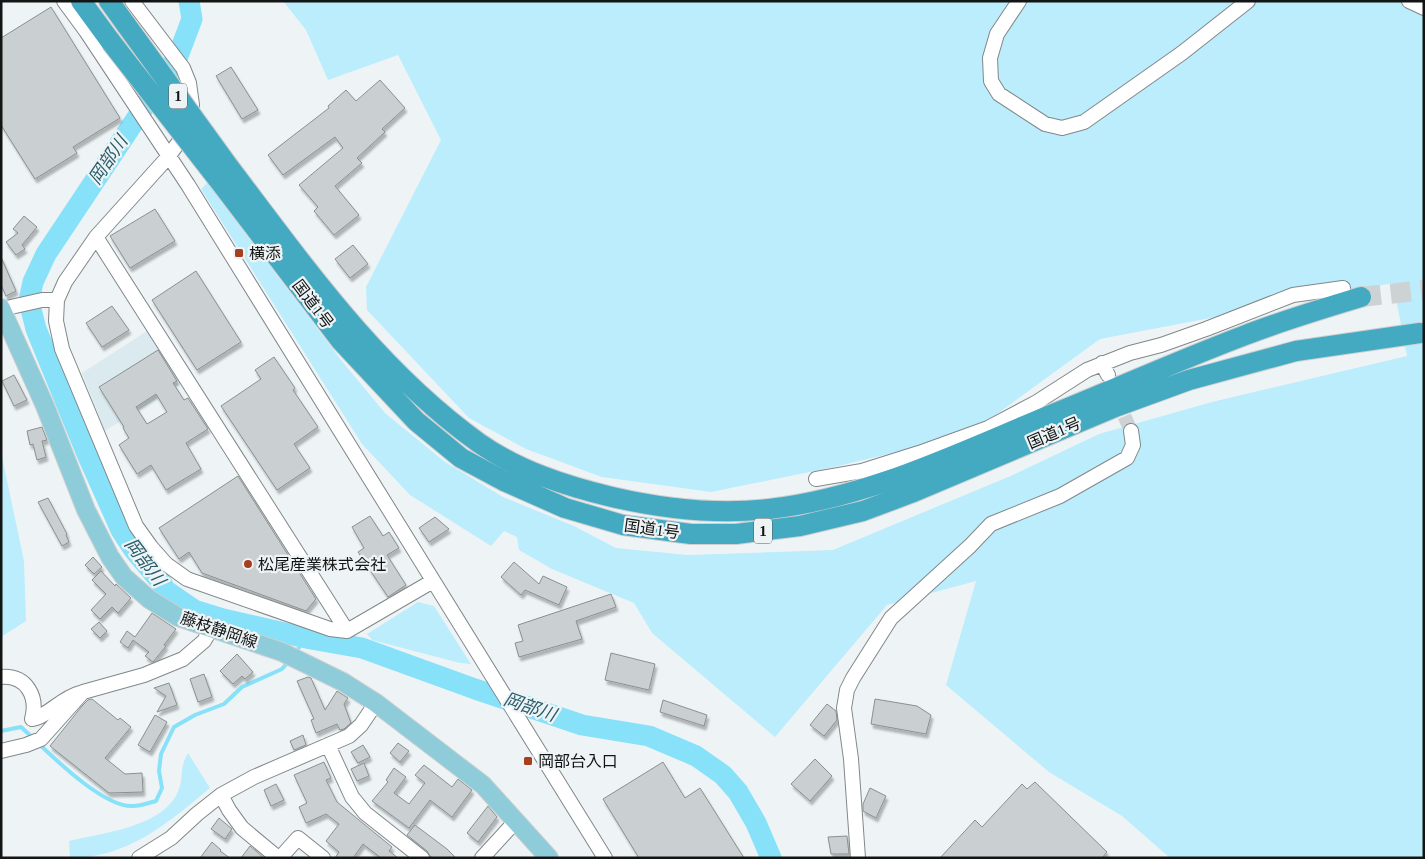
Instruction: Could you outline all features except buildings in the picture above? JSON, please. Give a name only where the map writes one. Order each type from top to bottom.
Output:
[{"type":"highway","name":"国道1号","points":[[81,1],[111,42],[363,339],[402,378],[451,421],[482,445],[516,464],[562,484],[652,506],[690,510],[767,510],[833,497],[885,482],[1243,336],[1361,297]]},
{"type":"highway","name":"国道1号","points":[[108,1],[127,26],[223,172],[341,341],[416,421],[462,458],[504,481],[565,508],[623,526],[700,534],[736,534],[809,524],[863,511],[911,493],[1115,407],[1188,380],[1296,351],[1420,333]]},
{"type":"main road","name":"藤枝静岡線","points":[[6,308],[86,510],[110,557],[124,577],[149,600],[178,617],[282,652],[343,682],[376,703],[483,785],[549,858]]},
{"type":"street","points":[[64,1],[86,31],[193,194],[605,858]]},
{"type":"street","points":[[1019,1],[997,34],[990,58],[991,81],[999,94],[1045,124],[1062,128],[1084,122],[1182,52],[1248,1]]},
{"type":"street","points":[[1409,1],[1424,8]]},
{"type":"street","points":[[136,6],[183,68],[189,83],[192,105],[181,139],[168,157],[96,237],[65,282],[57,300],[56,321],[62,348],[136,526],[166,564],[188,578],[318,626],[347,631],[433,581]]},
{"type":"street","points":[[96,237],[347,631]]},
{"type":"street","points":[[816,479],[862,471],[988,428],[1037,402],[1087,370],[1105,369],[1130,352],[1206,329],[1293,295],[1343,288]]},
{"type":"street","points":[[6,308],[42,300],[57,300]]},
{"type":"street","points":[[858,858],[851,759],[844,708],[847,690],[853,678],[891,618],[991,524],[1060,496],[1127,458],[1133,445],[1130,431]]},
{"type":"street","points":[[1,677],[17,679],[28,688],[33,697],[35,709],[32,719],[39,718],[69,696],[144,675],[183,659],[204,641],[211,629]]},
{"type":"street","points":[[1,751],[41,739],[83,692]]},
{"type":"street","points":[[139,858],[171,838],[221,795],[254,777],[349,736],[361,725],[376,703]]},
{"type":"street","points":[[328,745],[352,797],[365,813],[422,858]]},
{"type":"street","points":[[221,795],[242,828],[279,858],[298,838],[323,858]]},
{"type":"street","points":[[482,858],[515,822]]},
{"type":"shaded area","points":[[283,1],[1424,1],[1424,858],[1170,858],[1122,816],[1049,772],[946,685],[976,581],[887,605],[775,737],[652,633],[634,603],[552,569],[519,550],[517,537],[504,531],[491,546],[410,495],[362,444],[201,189],[207,183],[341,360],[385,413],[445,462],[503,497],[574,526],[616,548],[688,555],[833,550],[1013,475],[1099,434],[1212,402],[1407,356],[1393,283],[1100,339],[968,435],[834,467],[711,492],[602,477],[526,449],[469,418],[367,310],[366,287],[441,140],[398,55],[328,80],[306,30]]},
{"type":"shaded area","points":[[150,329],[183,382],[105,431],[82,373]]},
{"type":"shaded area","points":[[1,452],[24,561],[26,621],[1,637]]},
{"type":"shaded area","points":[[418,602],[434,606],[471,664],[460,663],[372,640],[367,634]]},
{"type":"shaded area","points":[[188,753],[210,788],[163,826],[129,845],[110,852],[70,858],[69,841],[132,826],[161,812],[172,802],[179,789]]},
{"type":"waterway","name":"岡部川","points":[[189,1],[192,19],[178,56],[46,254],[33,282],[29,301],[36,329],[87,454],[121,530],[134,550],[161,582],[165,590],[194,610],[223,619],[311,639],[362,648],[582,725],[649,736],[696,756],[723,775],[738,792],[756,823],[771,858]]},
{"type":"waterway","points":[[296,652],[302,643],[311,639]]},
{"type":"waterway","points":[[39,744],[83,782],[110,800],[122,805],[133,806],[156,801],[162,788],[159,771],[161,754],[174,727],[195,715],[224,704],[242,687],[282,669],[288,662]]},
{"type":"waterway","points":[[1,731],[21,727],[34,739]]},
{"type":"tunnel","points":[[1361,297],[1424,290]]},
{"type":"tunnel","points":[[1116,397],[1131,431]]},
{"type":"place","name":"横添","points":[[239,253]]},
{"type":"place","name":"松尾産業株式会社","points":[[248,564]]},
{"type":"place","name":"岡部台入口","points":[[528,761]]}]
